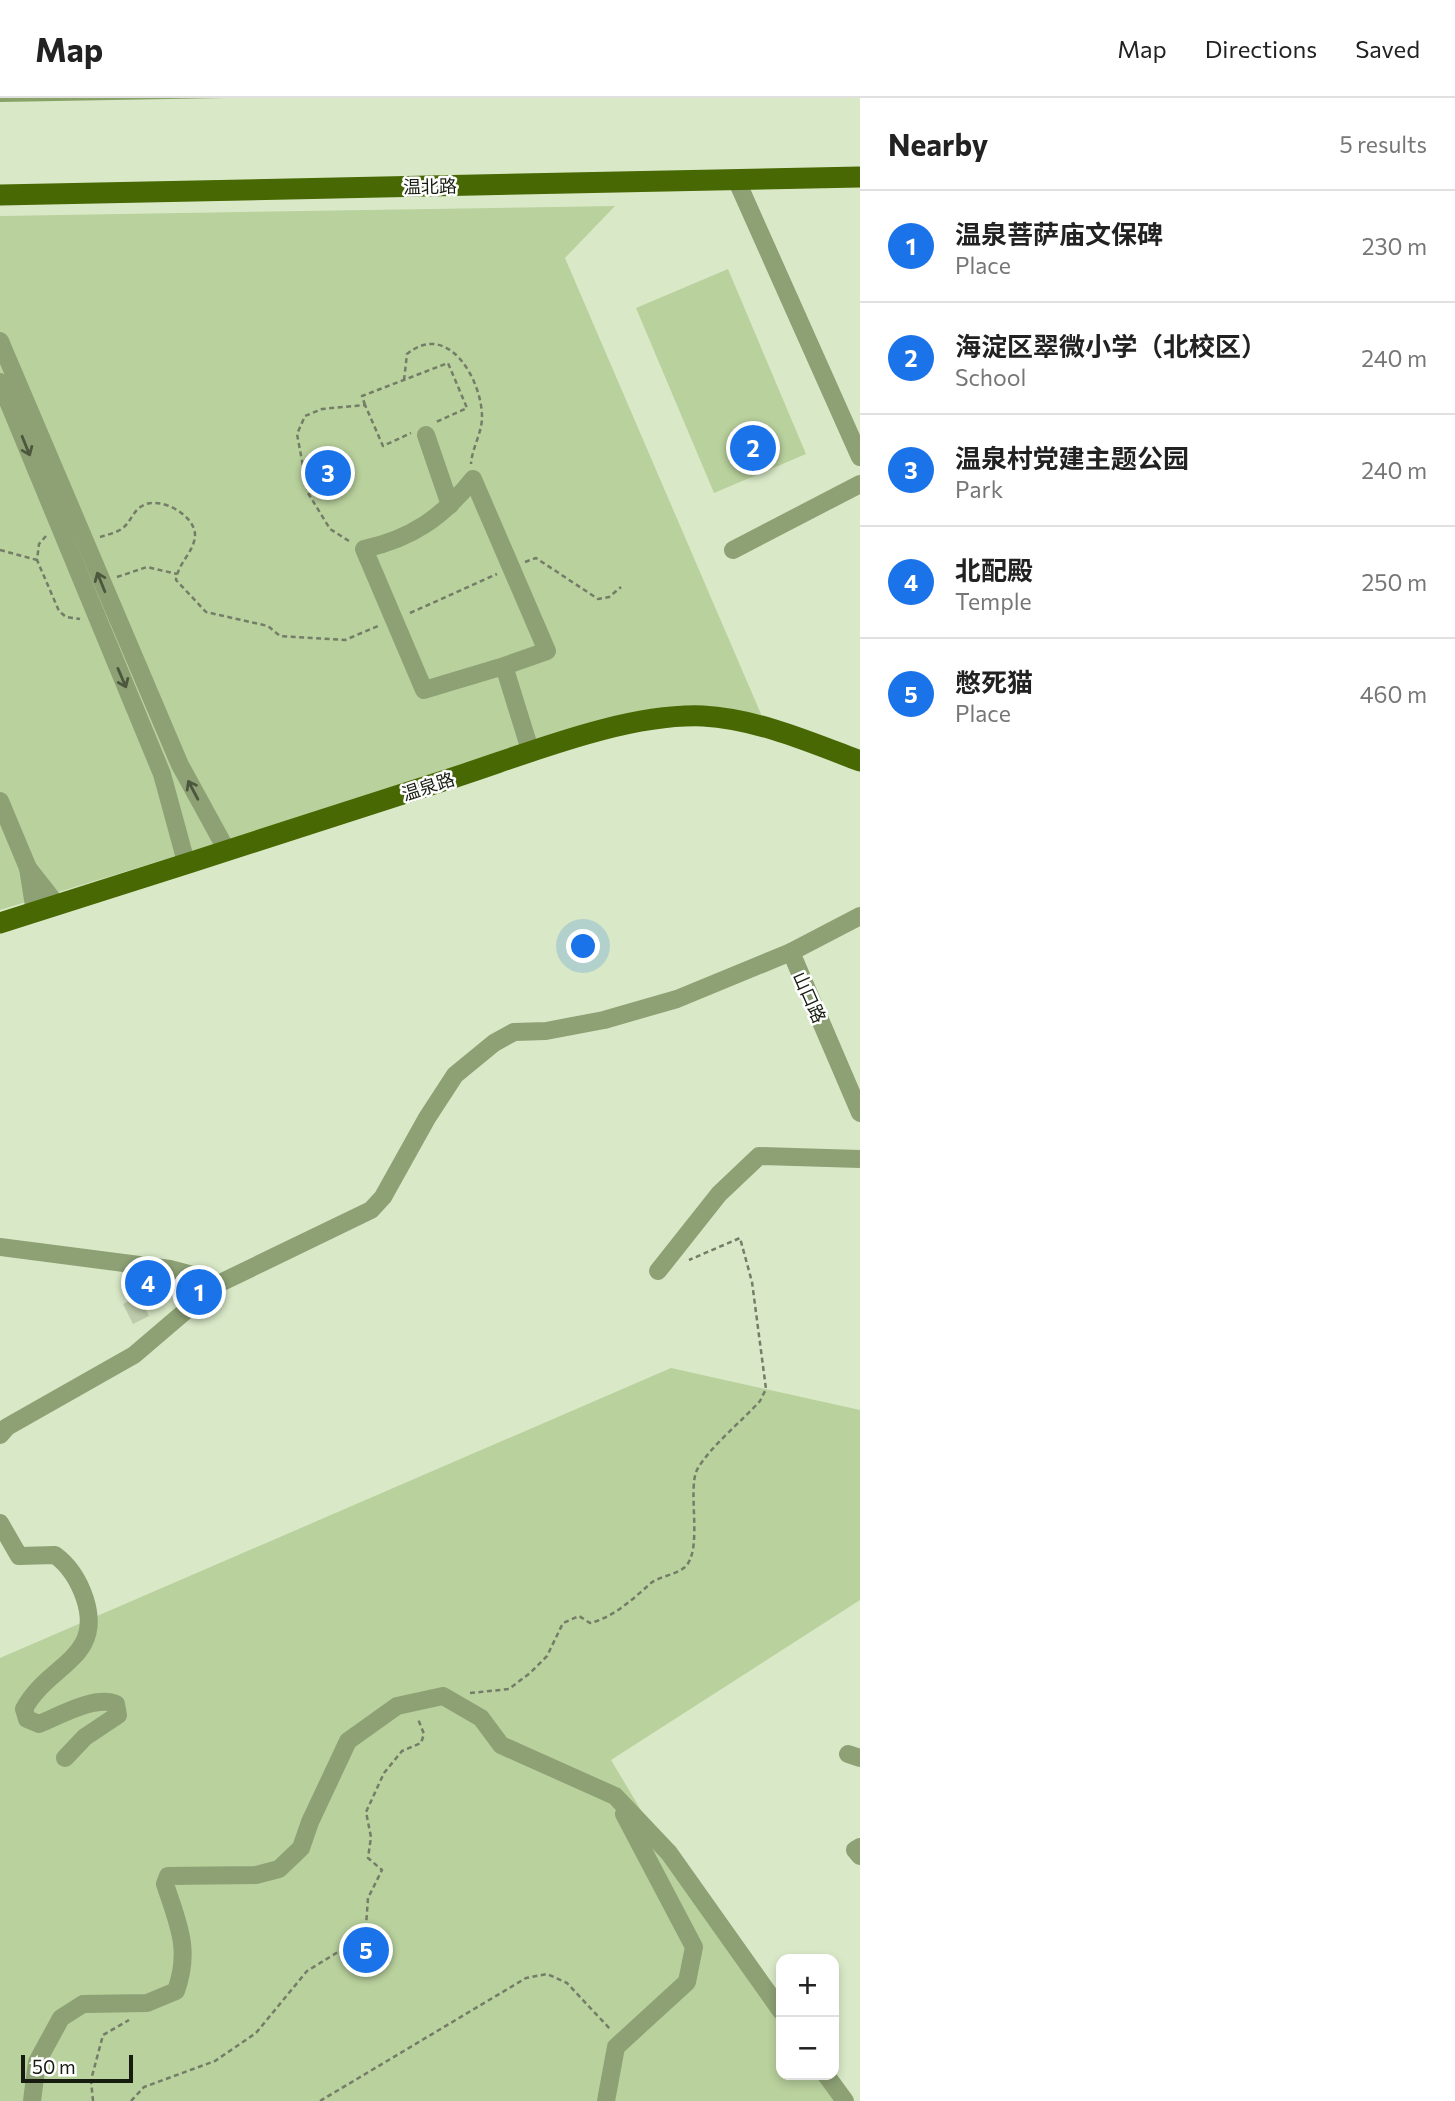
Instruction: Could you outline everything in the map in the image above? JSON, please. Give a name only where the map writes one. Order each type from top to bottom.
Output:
[{"type":"main road","name":"温北路","points":[[0,195],[860,177]]},
{"type":"main road","name":"温泉路","points":[[0,923],[531,753],[655,718],[704,716],[792,735],[860,761]]},
{"type":"street","points":[[736,179],[860,457]]},
{"type":"street","points":[[1,347],[106,618],[162,774],[186,862]]},
{"type":"street","points":[[0,383],[66,520],[85,543],[102,583],[106,618],[226,849]]},
{"type":"street","points":[[426,430],[450,505]]},
{"type":"street","points":[[473,479],[547,651],[424,690],[364,550],[408,537],[450,505],[473,479]]},
{"type":"street","points":[[733,550],[860,484]]},
{"type":"street","points":[[503,666],[531,753]]},
{"type":"street","points":[[0,801],[29,868],[57,905]]},
{"type":"street","points":[[29,868],[35,912]]},
{"type":"street","name":"山口路","points":[[860,916],[791,952],[860,1113]]},
{"type":"street","points":[[0,1435],[7,1427],[134,1355],[216,1285],[371,1210],[383,1197],[427,1118],[455,1076],[494,1043],[514,1032],[546,1031],[604,1020],[677,999],[791,952]]},
{"type":"street","points":[[658,1271],[719,1194],[760,1156],[860,1159]]},
{"type":"street","points":[[0,1247],[170,1269],[200,1277],[216,1285]]},
{"type":"street","points":[[0,1523],[19,1556],[55,1555],[67,1564],[81,1588],[89,1613],[88,1637],[69,1661],[34,1690],[24,1709],[27,1719],[39,1724],[88,1705],[109,1701],[116,1704],[118,1715],[85,1737],[65,1758]]},
{"type":"street","points":[[32,2101],[37,2062],[61,2018],[83,2004],[148,2003],[176,1991],[182,1975],[185,1945],[165,1884],[168,1876],[256,1875],[279,1869],[301,1848],[310,1822],[348,1741],[397,1706],[443,1696],[481,1718],[501,1745],[615,1796],[669,1853],[776,2004]]},
{"type":"street","points":[[606,2101],[616,2047],[687,1982],[694,1947],[615,1796]]},
{"type":"street","points":[[860,1847],[855,1850],[860,1856]]},
{"type":"street","points":[[830,2080],[845,2101]]},
{"type":"path","points":[[404,380],[407,355],[419,344],[432,342],[446,346],[457,355],[475,387],[481,408],[482,420],[472,452],[473,479]]},
{"type":"path","points":[[448,363],[467,408],[426,430],[383,446],[362,396],[404,380],[448,363]]},
{"type":"path","points":[[364,550],[330,529],[308,493],[297,434],[305,416],[322,409],[365,405]]},
{"type":"path","points":[[85,543],[124,528],[142,505],[153,502],[186,515],[193,525],[195,538],[176,580],[189,597],[206,612],[268,625],[280,636],[345,640],[536,558],[598,599],[609,597],[621,587]]},
{"type":"path","points":[[66,520],[39,544],[37,560],[58,611],[66,617],[106,618]]},
{"type":"path","points":[[0,550],[37,560]]},
{"type":"path","points":[[102,583],[147,567],[177,574]]},
{"type":"path","points":[[443,1696],[509,1689],[547,1656],[563,1622],[579,1616],[590,1623],[605,1619],[619,1606],[632,1602],[653,1581],[685,1566],[692,1553],[696,1469],[761,1401],[766,1389],[752,1282],[740,1238],[690,1259],[681,1267]]},
{"type":"path","points":[[131,2101],[144,2087],[215,2061],[256,2033],[307,1971],[356,1941],[366,1926],[368,1898],[383,1870],[368,1857],[371,1837],[366,1812],[384,1773],[402,1751],[421,1742],[424,1734],[412,1703]]},
{"type":"path","points":[[320,2101],[526,1978],[547,1974],[567,1983],[621,2041]]},
{"type":"path","points":[[93,2101],[91,2080],[103,2035],[133,2018]]},
{"type":"shaded area","points":[[0,98],[226,98],[0,102]]},
{"type":"shaded area","points":[[615,206],[565,258],[764,721],[705,709],[659,708],[0,910],[0,216]]},
{"type":"shaded area","points":[[728,269],[806,454],[714,493],[636,308]]},
{"type":"shaded area","points":[[671,1368],[860,1410],[860,1600],[611,1760],[693,1897],[776,2016],[776,2080],[820,2080],[835,2101],[0,2101],[0,1658]]},
{"type":"building","points":[[139,1296],[149,1316],[133,1324],[123,1304]]},
{"type":"place","name":"海淀区翠微小学（北校区）","points":[[753,448]]},
{"type":"place","name":"温泉村党建主题公园","points":[[328,473]]},
{"type":"place","name":"北配殿","points":[[148,1283]]},
{"type":"place","name":"温泉菩萨庙文保碑","points":[[199,1292]]},
{"type":"place","name":"憋死猫","points":[[366,1950]]}]
